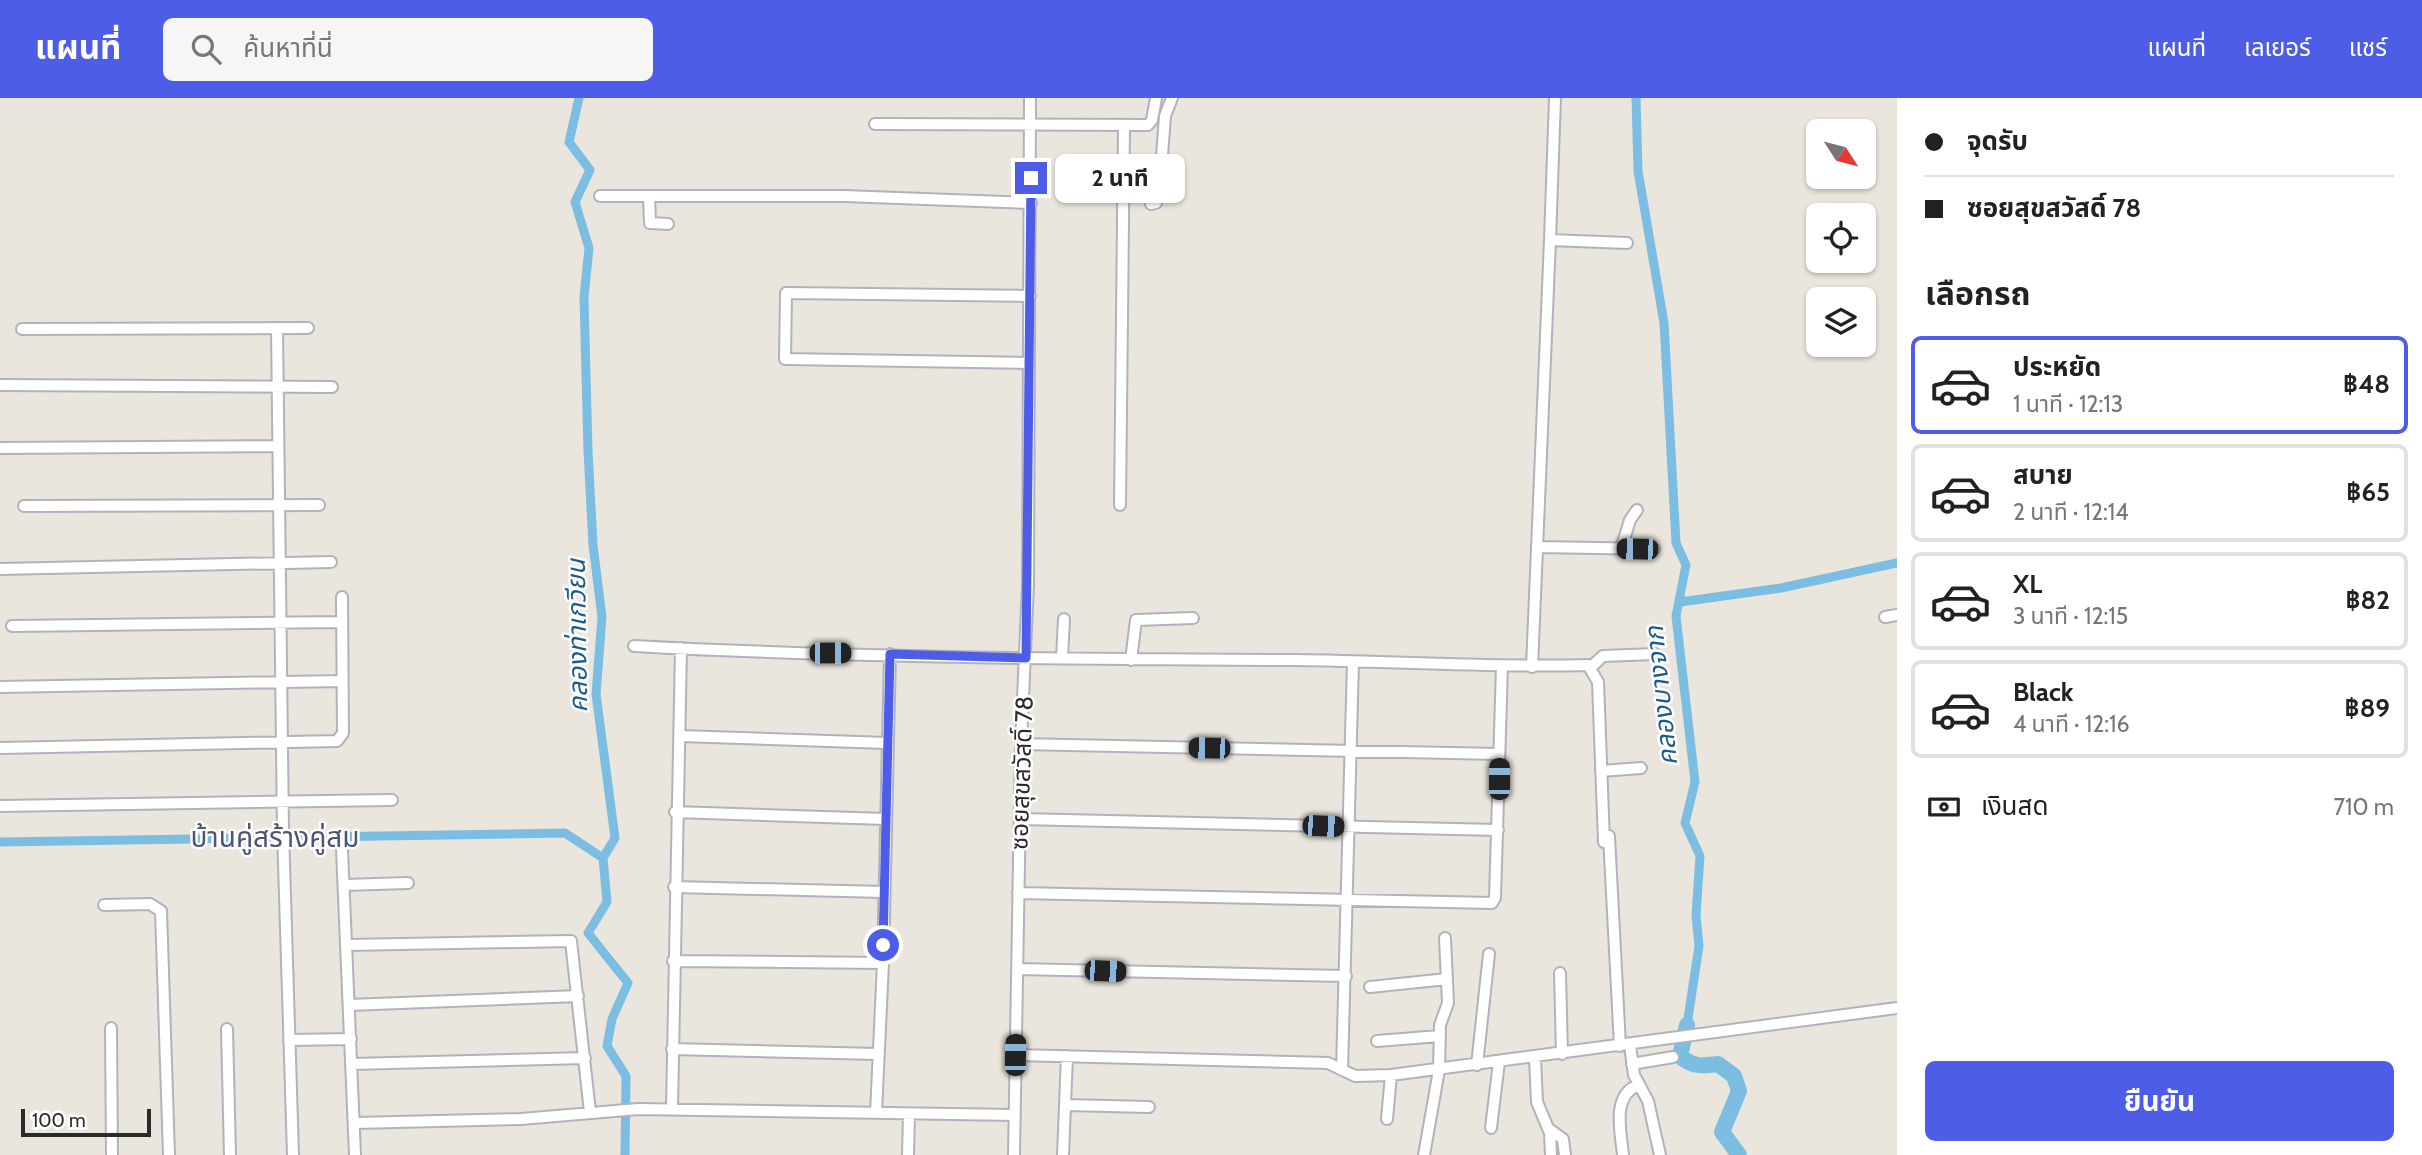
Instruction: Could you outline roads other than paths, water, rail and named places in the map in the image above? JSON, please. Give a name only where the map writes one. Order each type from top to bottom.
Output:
[{"type":"street","name":"ซอยสุขสวัสดิ์ 78","points":[[1014,1155],[1021,744],[1026,658],[1030,98]]},
{"type":"street","points":[[1151,123],[1156,98]]},
{"type":"street","points":[[1151,204],[1156,202],[1159,196],[1164,128],[1172,98]]},
{"type":"street","points":[[1532,667],[1555,98]]},
{"type":"street","points":[[875,124],[1124,127],[1151,123],[1164,128]]},
{"type":"street","points":[[1120,505],[1124,127]]},
{"type":"street","points":[[600,196],[844,196],[1031,203]]},
{"type":"street","points":[[649,196],[650,223],[668,224]]},
{"type":"street","points":[[1550,240],[1628,243]]},
{"type":"street","points":[[1028,363],[785,359],[786,293],[1030,296]]},
{"type":"street","points":[[277,328],[282,803],[293,1155]]},
{"type":"street","points":[[22,329],[308,328]]},
{"type":"street","points":[[0,385],[332,387]]},
{"type":"street","points":[[0,448],[278,446]]},
{"type":"street","points":[[24,506],[319,505]]},
{"type":"street","points":[[1621,549],[1630,520],[1637,510]]},
{"type":"street","points":[[1538,547],[1654,549]]},
{"type":"street","points":[[0,569],[331,562]]},
{"type":"street","points":[[0,748],[337,741],[341,737],[342,597]]},
{"type":"street","points":[[1885,617],[1897,615]]},
{"type":"street","points":[[1131,660],[1136,620],[1193,618]]},
{"type":"street","points":[[1062,658],[1064,620]]},
{"type":"street","points":[[12,626],[341,622]]},
{"type":"street","points":[[634,646],[1026,658],[1532,667],[1591,667],[1603,656],[1655,654]]},
{"type":"street","points":[[671,1109],[675,812],[680,736],[681,648]]},
{"type":"street","points":[[876,1113],[883,963],[890,654]]},
{"type":"street","points":[[1342,1070],[1353,662]]},
{"type":"street","points":[[1018,893],[1492,902],[1495,898],[1498,830],[1502,666]]},
{"type":"street","points":[[1591,667],[1598,682],[1604,842]]},
{"type":"street","points":[[0,687],[342,681]]},
{"type":"street","points":[[680,736],[887,743]]},
{"type":"street","points":[[1021,744],[1499,754]]},
{"type":"street","points":[[1601,771],[1641,768]]},
{"type":"street","points":[[1606,793],[1625,1045],[1638,1085],[1648,1101],[1660,1155]]},
{"type":"street","points":[[0,806],[392,800]]},
{"type":"street","points":[[675,812],[886,819]]},
{"type":"street","points":[[1020,819],[1498,830]]},
{"type":"street","points":[[342,850],[355,1155]]},
{"type":"street","points":[[344,886],[408,883]]},
{"type":"street","points":[[674,887],[884,892]]},
{"type":"street","points":[[104,905],[150,904],[161,911],[169,1155]]},
{"type":"street","points":[[1424,1155],[1439,1070],[1441,1020],[1448,1003],[1445,938]]},
{"type":"street","points":[[347,945],[569,940],[573,945],[590,1112]]},
{"type":"street","points":[[1477,1065],[1489,954]]},
{"type":"street","points":[[673,961],[883,963]]},
{"type":"street","points":[[1017,969],[1346,976]]},
{"type":"street","points":[[1560,973],[1562,1054]]},
{"type":"street","points":[[1370,987],[1447,979]]},
{"type":"street","points":[[349,1005],[578,996]]},
{"type":"street","points":[[1015,1055],[1328,1063],[1355,1076],[1391,1075],[1897,1008]]},
{"type":"street","points":[[111,1028],[112,1155]]},
{"type":"street","points":[[227,1029],[230,1155]]},
{"type":"street","points":[[1377,1041],[1440,1036]]},
{"type":"street","points":[[289,1040],[351,1039]]},
{"type":"street","points":[[672,1049],[877,1054]]},
{"type":"street","points":[[1063,1155],[1067,1056]]},
{"type":"street","points":[[1632,1064],[1673,1057]]},
{"type":"street","points":[[352,1065],[585,1058]]},
{"type":"street","points":[[1535,1058],[1539,1113],[1549,1129],[1563,1139],[1565,1155]]},
{"type":"street","points":[[1491,1128],[1499,1062]]},
{"type":"street","points":[[1387,1119],[1391,1075]]},
{"type":"street","points":[[1623,1155],[1619,1114],[1627,1093],[1638,1085]]},
{"type":"street","points":[[1066,1105],[1149,1107]]},
{"type":"street","points":[[355,1123],[521,1119],[638,1109],[1015,1115]]},
{"type":"street","points":[[908,1155],[909,1114]]},
{"type":"street","points":[[1549,1129],[1551,1155]]},
{"type":"waterway","name":"คลองท่าเกวียน","points":[[579,98],[569,142],[590,170],[575,202],[589,248],[584,297],[588,451],[593,545],[602,617],[596,694],[615,838],[603,858],[607,902],[588,933],[628,983],[612,1019],[607,1046],[626,1076],[625,1155]]},
{"type":"waterway","name":"คลองบางจาก","points":[[1636,98],[1638,171],[1664,323],[1676,543],[1686,565],[1676,616],[1695,782],[1685,823],[1700,856],[1696,915],[1699,946],[1687,1025]]},
{"type":"waterway","points":[[1680,602],[1781,588],[1897,563]]},
{"type":"waterway","points":[[0,842],[565,833],[603,858]]},
{"type":"waterway","name":"คลองบางจาก","points":[[1687,1025],[1680,1056],[1697,1065],[1718,1064],[1734,1076],[1739,1091],[1722,1132],[1739,1155]]},
{"type":"district","name":"บ้านคู่สร้างคู่สม","points":[[275,837]]}]
